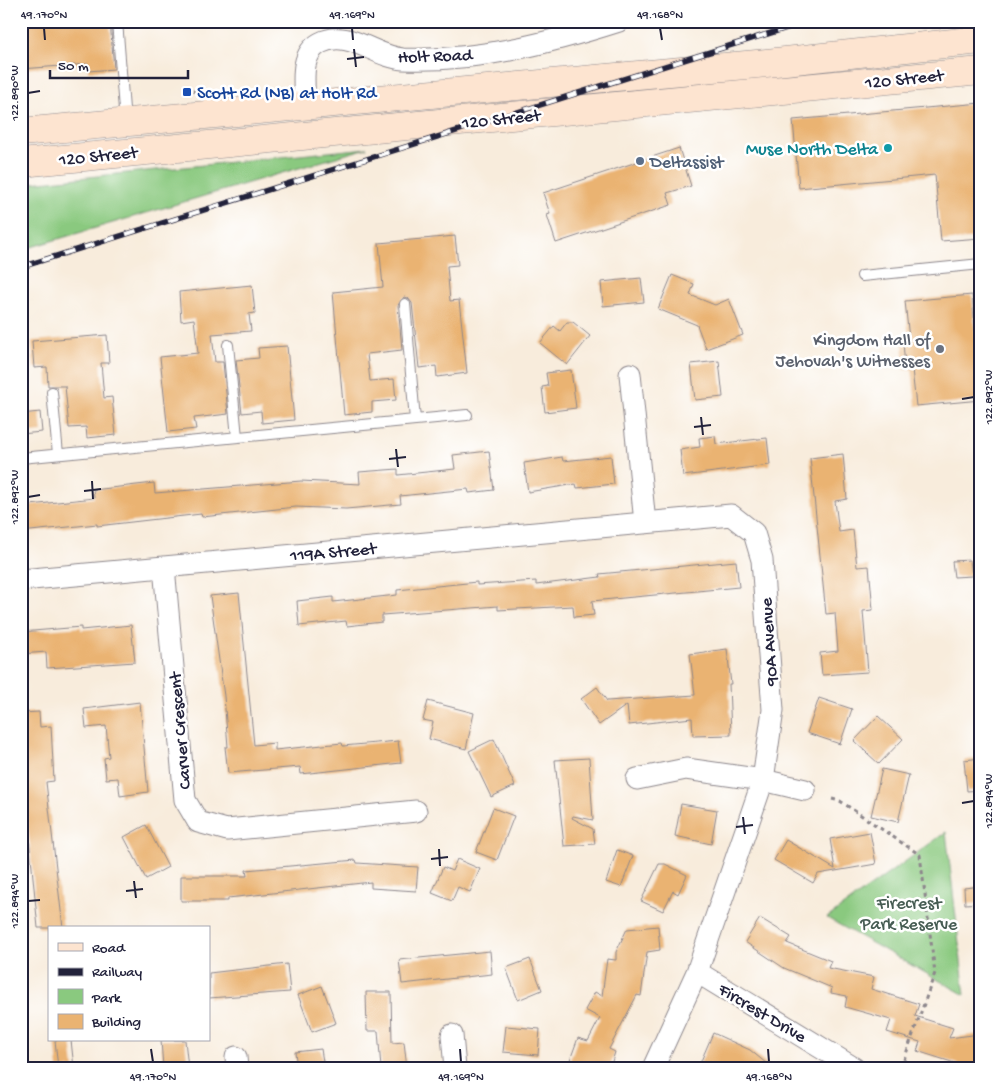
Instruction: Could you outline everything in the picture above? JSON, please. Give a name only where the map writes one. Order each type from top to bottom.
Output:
[{"type":"main road","name":"120 Street","points":[[21,132],[757,64],[981,40]]},
{"type":"main road","points":[[708,98],[719,83],[737,79],[757,64]]},
{"type":"main road","name":"120 Street","points":[[21,163],[307,137],[981,70]]},
{"type":"main road","points":[[305,106],[307,137]]},
{"type":"street","name":"Holt Road","points":[[305,106],[306,60],[317,45],[327,40],[342,39],[382,55],[418,59],[502,51],[558,30],[619,21]]},
{"type":"street","points":[[630,374],[645,523]]},
{"type":"street","name":"119A Street","points":[[21,580],[731,515]]},
{"type":"street","name":"90A Avenue","points":[[653,1068],[697,972],[763,780],[773,710],[762,560],[754,533],[731,515]]},
{"type":"street","name":"Carver Crescent","points":[[164,567],[185,800],[198,822],[227,830],[416,811]]},
{"type":"street","points":[[637,779],[686,769],[763,780],[805,790]]},
{"type":"street","name":"Fircrest Drive","points":[[697,972],[854,1068]]},
{"type":"street","points":[[452,1034],[455,1068]]},
{"type":"lane","points":[[117,21],[126,123]]},
{"type":"lane","points":[[862,276],[981,264]]},
{"type":"lane","points":[[405,304],[415,420]]},
{"type":"lane","points":[[228,344],[237,437]]},
{"type":"lane","points":[[52,392],[58,454]]},
{"type":"lane","points":[[21,458],[466,415]]},
{"type":"path","points":[[832,799],[840,801],[920,855],[935,973],[902,1068]]},
{"type":"green space","points":[[367,148],[21,250],[21,184]]},
{"type":"green space","name":"Firecrest Park Reserve","points":[[946,832],[965,995],[827,918]]},
{"type":"building","points":[[21,21],[110,21],[114,69],[88,71],[88,64],[21,69]]},
{"type":"building","name":"Muse North Delta","points":[[981,103],[981,238],[941,241],[935,175],[799,188],[793,120]]},
{"type":"building","points":[[679,148],[691,186],[667,193],[671,205],[556,243],[547,215],[550,214],[543,193]]},
{"type":"building","points":[[455,236],[458,265],[447,266],[450,301],[459,300],[467,373],[437,377],[436,366],[419,368],[412,303],[408,298],[404,297],[398,305],[402,350],[367,354],[370,381],[394,379],[396,400],[372,402],[372,412],[344,415],[333,292],[383,287],[379,243]]},
{"type":"building","points":[[672,275],[694,284],[690,295],[715,305],[729,299],[743,335],[706,349],[697,325],[658,309]]},
{"type":"building","points":[[641,278],[644,302],[603,306],[601,282]]},
{"type":"building","points":[[252,285],[255,313],[249,314],[251,331],[212,334],[215,362],[223,362],[228,414],[194,418],[196,429],[168,432],[160,357],[198,353],[194,319],[181,321],[179,292]]},
{"type":"building","name":"Kingdom Hall of Jehovah's Witnesses","points":[[972,295],[981,400],[916,406],[912,369],[905,370],[903,340],[909,339],[905,301]]},
{"type":"building","points":[[567,322],[573,322],[590,336],[567,365],[540,343],[554,326],[560,331]]},
{"type":"building","points":[[107,335],[109,363],[101,363],[104,398],[112,397],[116,435],[87,438],[86,427],[69,428],[65,386],[48,386],[47,367],[34,368],[32,341]]},
{"type":"building","points":[[287,346],[294,420],[262,423],[261,411],[242,413],[236,360],[259,358],[258,348]]},
{"type":"building","points":[[719,361],[723,397],[695,400],[691,364]]},
{"type":"building","points":[[571,370],[576,408],[545,412],[542,387],[548,386],[546,373]]},
{"type":"building","points":[[40,412],[42,432],[21,434],[21,414]]},
{"type":"building","points":[[715,436],[716,444],[767,438],[770,465],[683,476],[680,450],[700,447],[699,438]]},
{"type":"building","points":[[489,451],[494,490],[469,493],[468,489],[400,496],[401,504],[346,509],[296,507],[202,517],[201,514],[97,526],[97,524],[21,532],[21,506],[94,498],[93,490],[154,483],[155,493],[301,481],[360,484],[359,472],[398,469],[398,475],[455,469],[453,455]]},
{"type":"building","points":[[843,454],[847,499],[835,501],[839,532],[853,530],[857,567],[869,566],[873,610],[863,611],[868,672],[822,675],[820,653],[838,651],[835,613],[826,614],[810,458]]},
{"type":"building","points":[[611,456],[614,484],[577,488],[576,484],[528,492],[524,463],[562,457],[563,461]]},
{"type":"building","points":[[970,560],[972,576],[954,577],[952,561]]},
{"type":"building","points":[[736,561],[739,587],[592,601],[594,615],[574,617],[573,606],[498,610],[498,606],[382,615],[382,622],[347,626],[346,621],[299,626],[297,601],[333,597],[333,602],[397,595],[397,590],[477,582],[477,585],[536,581],[536,585],[600,577],[599,574]]},
{"type":"building","points":[[239,593],[254,745],[275,743],[275,750],[342,743],[343,746],[398,741],[401,763],[301,774],[300,767],[228,773],[225,747],[228,747],[224,696],[210,596]]},
{"type":"building","points":[[131,625],[135,662],[47,668],[46,652],[21,654],[21,632],[81,627],[81,630]]},
{"type":"building","points":[[727,649],[731,684],[729,684],[731,735],[693,736],[692,718],[629,725],[627,705],[599,725],[581,699],[597,687],[607,701],[695,695],[690,654]]},
{"type":"building","points":[[819,698],[852,709],[840,744],[807,733]]},
{"type":"building","points":[[428,701],[474,713],[466,749],[429,739],[433,722],[423,720]]},
{"type":"building","points":[[140,702],[148,792],[120,796],[118,778],[106,779],[104,758],[109,757],[106,726],[86,728],[84,709]]},
{"type":"building","points":[[39,712],[40,727],[51,726],[54,781],[46,782],[63,926],[38,928],[21,757],[21,713]]},
{"type":"building","points":[[878,716],[903,739],[879,764],[854,741]]},
{"type":"building","points":[[494,739],[515,786],[491,797],[469,751]]},
{"type":"building","points":[[589,758],[593,820],[573,816],[572,818],[593,829],[595,844],[564,846],[555,760]]},
{"type":"building","points":[[981,758],[981,790],[967,791],[964,760]]},
{"type":"building","points":[[882,769],[909,775],[898,822],[871,816]]},
{"type":"building","points":[[681,804],[717,810],[711,844],[675,836]]},
{"type":"building","points":[[493,808],[514,816],[497,860],[476,852]]},
{"type":"building","points":[[146,825],[168,867],[146,879],[124,837]]},
{"type":"building","points":[[870,832],[876,864],[818,874],[813,883],[774,860],[786,840],[835,869],[830,839]]},
{"type":"building","points":[[617,850],[633,856],[621,887],[606,882]]},
{"type":"building","points":[[457,859],[480,869],[470,892],[458,887],[452,901],[432,893],[443,867],[452,871]]},
{"type":"building","points":[[356,860],[357,863],[418,867],[416,891],[371,888],[371,882],[228,898],[228,901],[181,901],[181,876],[247,876],[246,870]]},
{"type":"building","points":[[659,864],[665,864],[687,875],[678,894],[673,891],[663,911],[641,901]]},
{"type":"building","points":[[981,886],[981,903],[965,904],[964,888]]},
{"type":"building","points":[[760,918],[791,937],[787,943],[831,961],[828,968],[874,977],[871,989],[919,1004],[915,1016],[953,1028],[949,1038],[980,1034],[981,1068],[958,1068],[958,1064],[917,1051],[920,1042],[887,1032],[891,1020],[845,1007],[847,996],[831,993],[832,988],[784,968],[745,942]]},
{"type":"building","points":[[658,926],[660,950],[647,952],[641,996],[637,995],[609,1049],[615,1052],[610,1068],[567,1068],[578,1038],[588,1041],[600,1018],[585,1010],[595,992],[602,996],[607,959],[616,960],[616,952],[627,929]]},
{"type":"building","points":[[490,951],[492,974],[402,984],[399,960]]},
{"type":"building","points":[[530,959],[542,990],[518,1000],[506,968]]},
{"type":"building","points":[[287,964],[290,992],[210,998],[210,973]]},
{"type":"building","points":[[322,986],[336,1023],[312,1032],[298,995]]},
{"type":"building","points":[[366,992],[391,992],[392,1043],[404,1042],[407,1068],[381,1068],[378,1031],[367,1031]]},
{"type":"building","points":[[506,1026],[540,1029],[538,1055],[503,1052]]},
{"type":"building","points":[[713,1033],[750,1050],[772,1068],[698,1068]]},
{"type":"building","points":[[55,1042],[71,1042],[74,1068],[58,1068]]},
{"type":"building","points":[[161,1042],[185,1042],[188,1068],[163,1068]]},
{"type":"building","points":[[321,1049],[324,1068],[297,1068],[295,1052]]},
{"type":"railway","points":[[21,267],[809,21]]},
{"type":"place","name":"Scott Rd (NB) at Holt Rd","points":[[187,92]]},
{"type":"place","name":"Muse North Delta","points":[[888,148]]},
{"type":"place","name":"Deltassist","points":[[640,161]]},
{"type":"place","name":"Kingdom Hall of Jehovah's Witnesses","points":[[940,349]]}]
